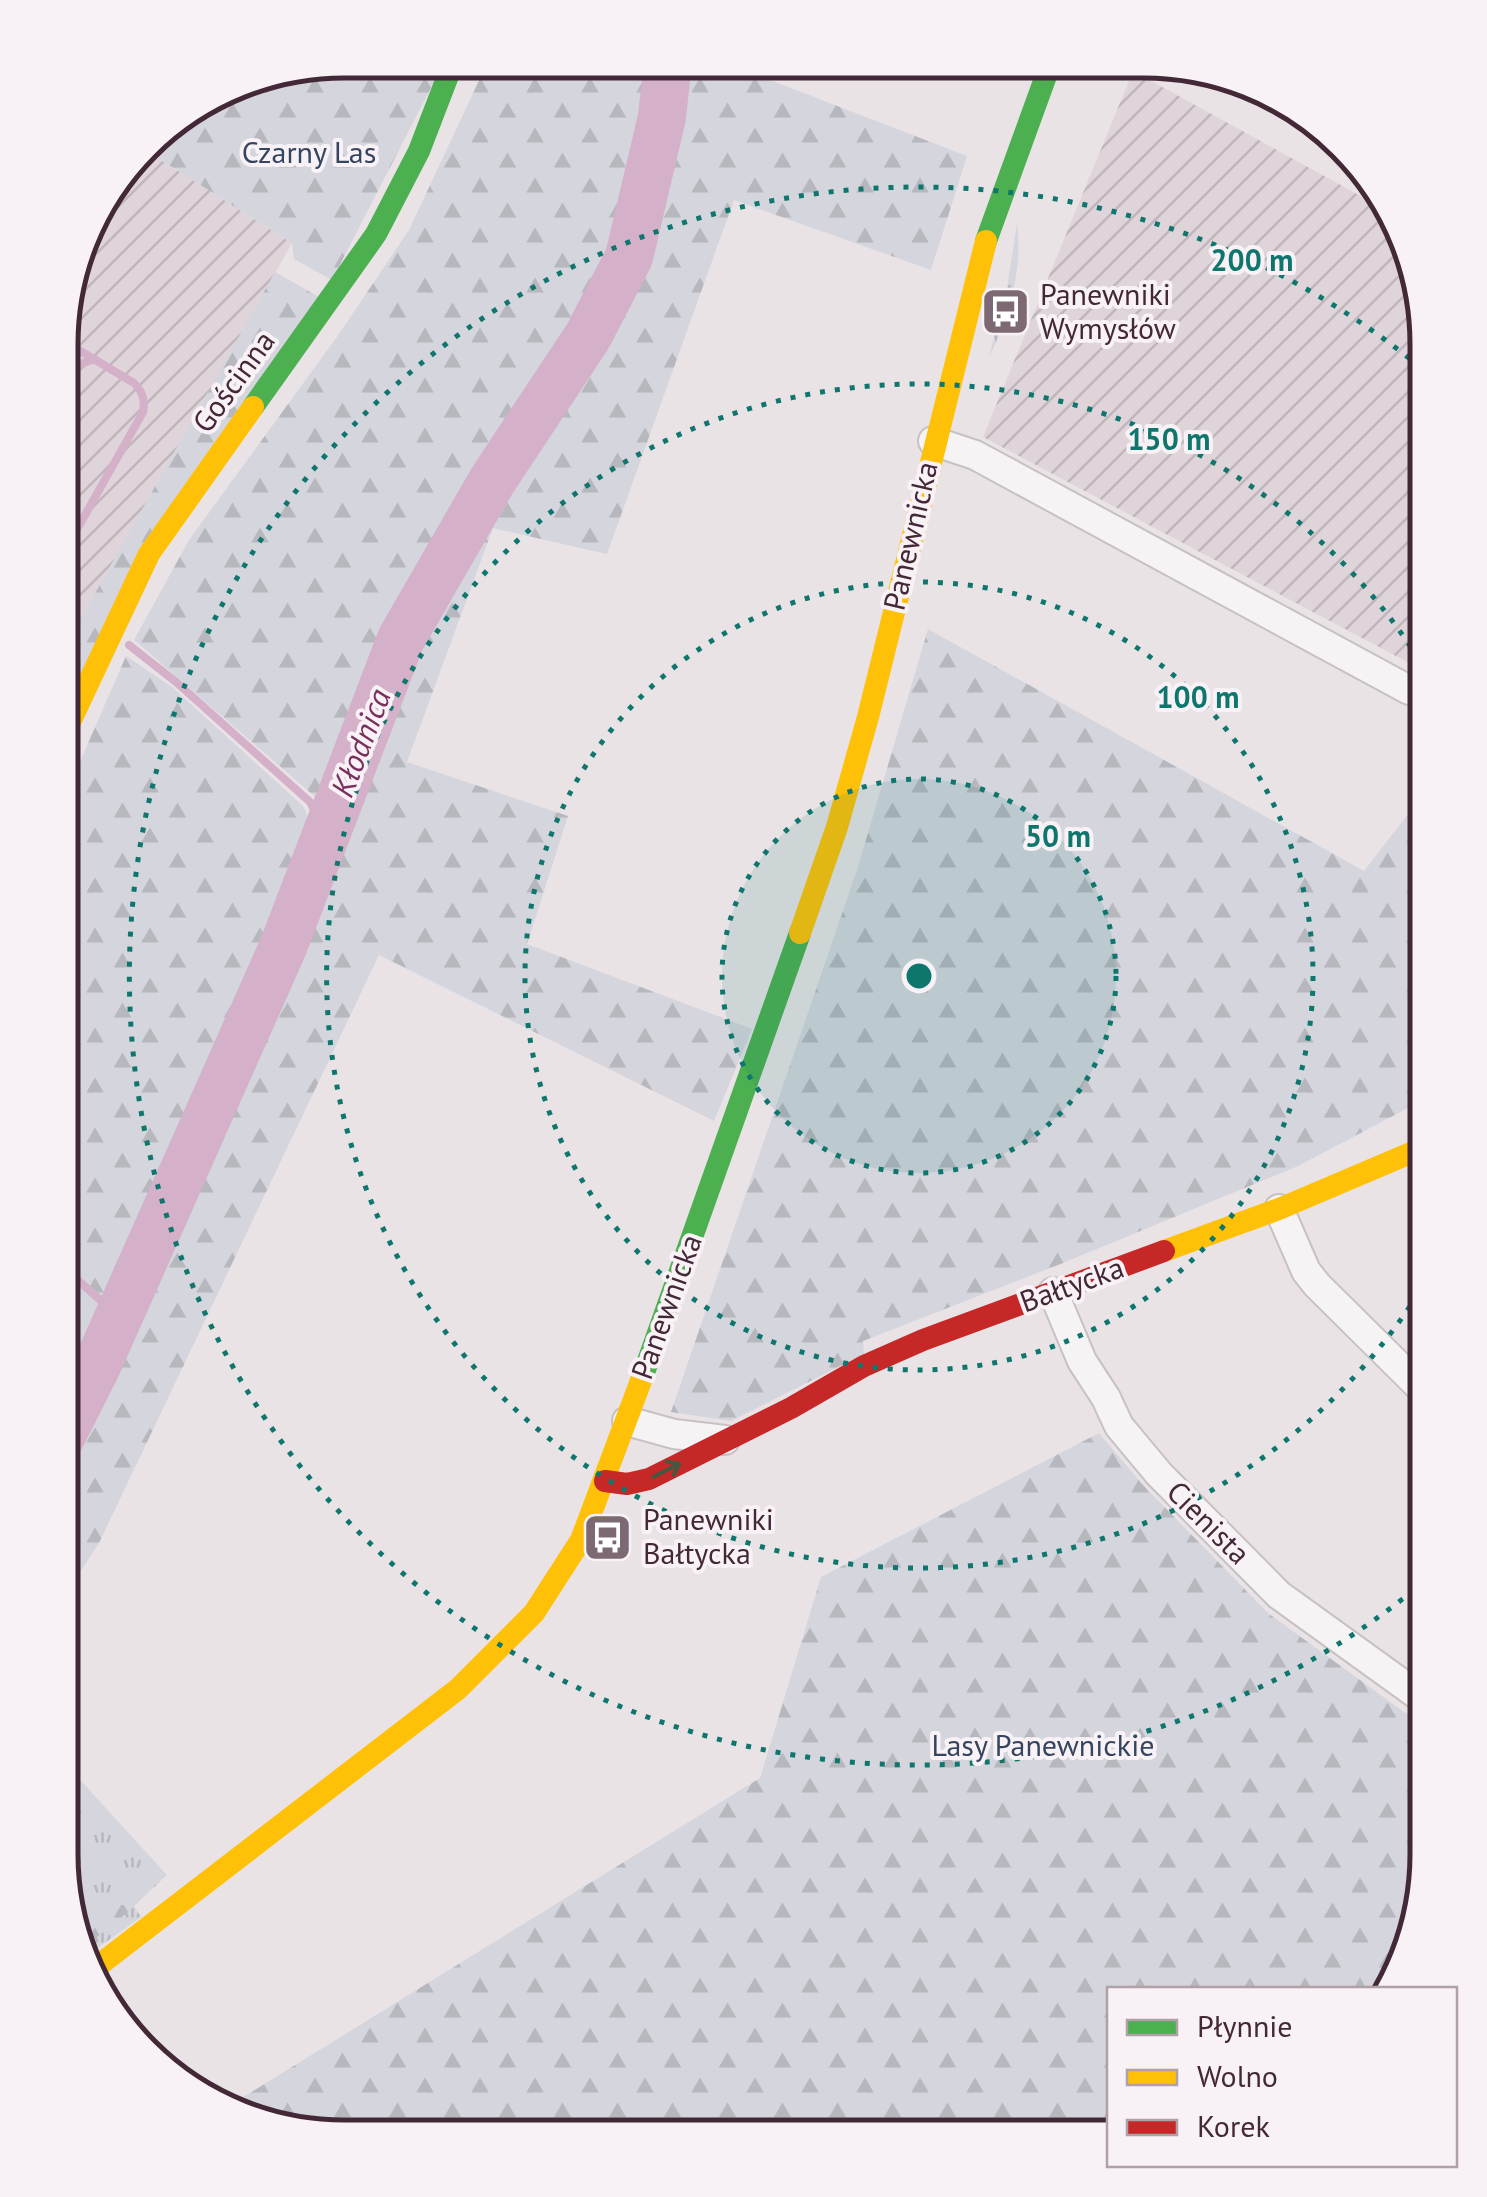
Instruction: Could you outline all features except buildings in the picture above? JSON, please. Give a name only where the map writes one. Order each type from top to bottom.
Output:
[{"type":"street","name":"Gościnna","points":[[78,704],[159,537],[383,222],[419,150],[447,78]]},
{"type":"street","name":"Panewnicka","points":[[102,1963],[396,1741],[480,1670],[525,1622],[581,1540],[782,988],[850,786],[980,258],[1045,78]]},
{"type":"street","name":"Panewnicka","points":[[933,441],[975,454],[1409,690]]},
{"type":"street","name":"Bałtycka","points":[[605,1481],[638,1483],[791,1408],[864,1366],[923,1340],[1280,1208],[1409,1153]]},
{"type":"street","points":[[1280,1208],[1306,1271],[1409,1377]]},
{"type":"street","name":"Cienista","points":[[1053,1292],[1082,1361],[1120,1426],[1159,1474],[1279,1594],[1409,1689]]},
{"type":"street","points":[[627,1421],[674,1434],[724,1440]]},
{"type":"shaded area","points":[[1130,78],[1146,78],[1366,199],[1389,242],[1404,292],[1410,344],[1410,663],[983,437]]},
{"type":"shaded area","points":[[155,157],[292,243],[79,622],[80,309],[92,258],[113,211]]},
{"type":"green space","name":"Czarny Las","points":[[326,78],[435,78],[332,280],[294,259],[292,243],[155,157],[211,113],[275,87]]},
{"type":"green space","points":[[480,78],[658,78],[654,116],[621,248],[582,325],[498,453],[396,633],[324,814],[313,795],[134,640],[189,540],[339,334],[409,230]]},
{"type":"green space","points":[[683,78],[765,78],[967,156],[931,270],[734,200],[607,554],[493,528],[407,762],[568,816],[527,944],[752,1029],[714,1121],[379,955],[99,1543],[78,1575],[78,1430],[113,1360],[292,949],[412,647],[489,505],[594,353],[644,265],[682,96]]},
{"type":"green space","points":[[1017,223],[1018,257],[1011,298],[1006,295]]},
{"type":"green space","points":[[275,272],[319,297],[78,681],[79,622]]},
{"type":"green space","points":[[998,322],[1004,324],[996,341],[989,357]]},
{"type":"green space","points":[[928,629],[1364,871],[1410,812],[1410,1107],[1298,1166],[863,1341],[864,1354],[731,1421],[671,1412],[858,867]]},
{"type":"green space","points":[[126,656],[172,687],[303,806],[318,838],[78,1382],[78,766]]},
{"type":"green space","name":"Lasy Panewnickie","points":[[1099,1433],[1142,1484],[1268,1613],[1409,1716],[1409,1871],[1395,1939],[1373,1987],[1107,1987],[1107,2120],[344,2120],[275,2110],[241,2098],[760,1778],[821,1577]]},
{"type":"green space","points":[[78,1778],[167,1875],[134,1906],[141,1917],[96,1949],[93,1940],[133,1907],[82,1898]]},
{"type":"green space","points":[[82,1897],[134,1907],[93,1940]]},
{"type":"waterway","name":"Kłodnica","points":[[78,1404],[283,947],[401,639],[492,481],[588,336],[629,257],[662,117],[666,78]]},
{"type":"waterway","points":[[78,350],[134,383],[144,404],[78,528]]},
{"type":"waterway","points":[[78,365],[95,359]]},
{"type":"waterway","points":[[129,645],[310,802],[326,833]]},
{"type":"waterway","points":[[78,1280],[118,1316]]},
{"type":"traffic: fast","points":[[253,407],[376,234],[419,151],[447,78]]},
{"type":"traffic: fast","points":[[986,241],[1045,78]]},
{"type":"traffic: fast","points":[[642,1378],[800,933]]},
{"type":"traffic: slow","points":[[800,933],[837,827],[868,717],[986,241]]},
{"type":"traffic: slow","points":[[78,705],[149,554],[253,407]]},
{"type":"traffic: slow","points":[[1164,1251],[1279,1209],[1409,1153]]},
{"type":"traffic: slow","points":[[102,1963],[458,1689],[534,1613],[581,1540],[642,1378]]},
{"type":"traffic: jam","points":[[605,1481],[627,1484],[649,1479],[791,1408],[864,1366],[923,1340],[1164,1251]]},
{"type":"place","name":"Panewniki Wymysłów","points":[[1005,312]]},
{"type":"place","name":"Panewniki Bałtycka","points":[[608,1537]]}]
